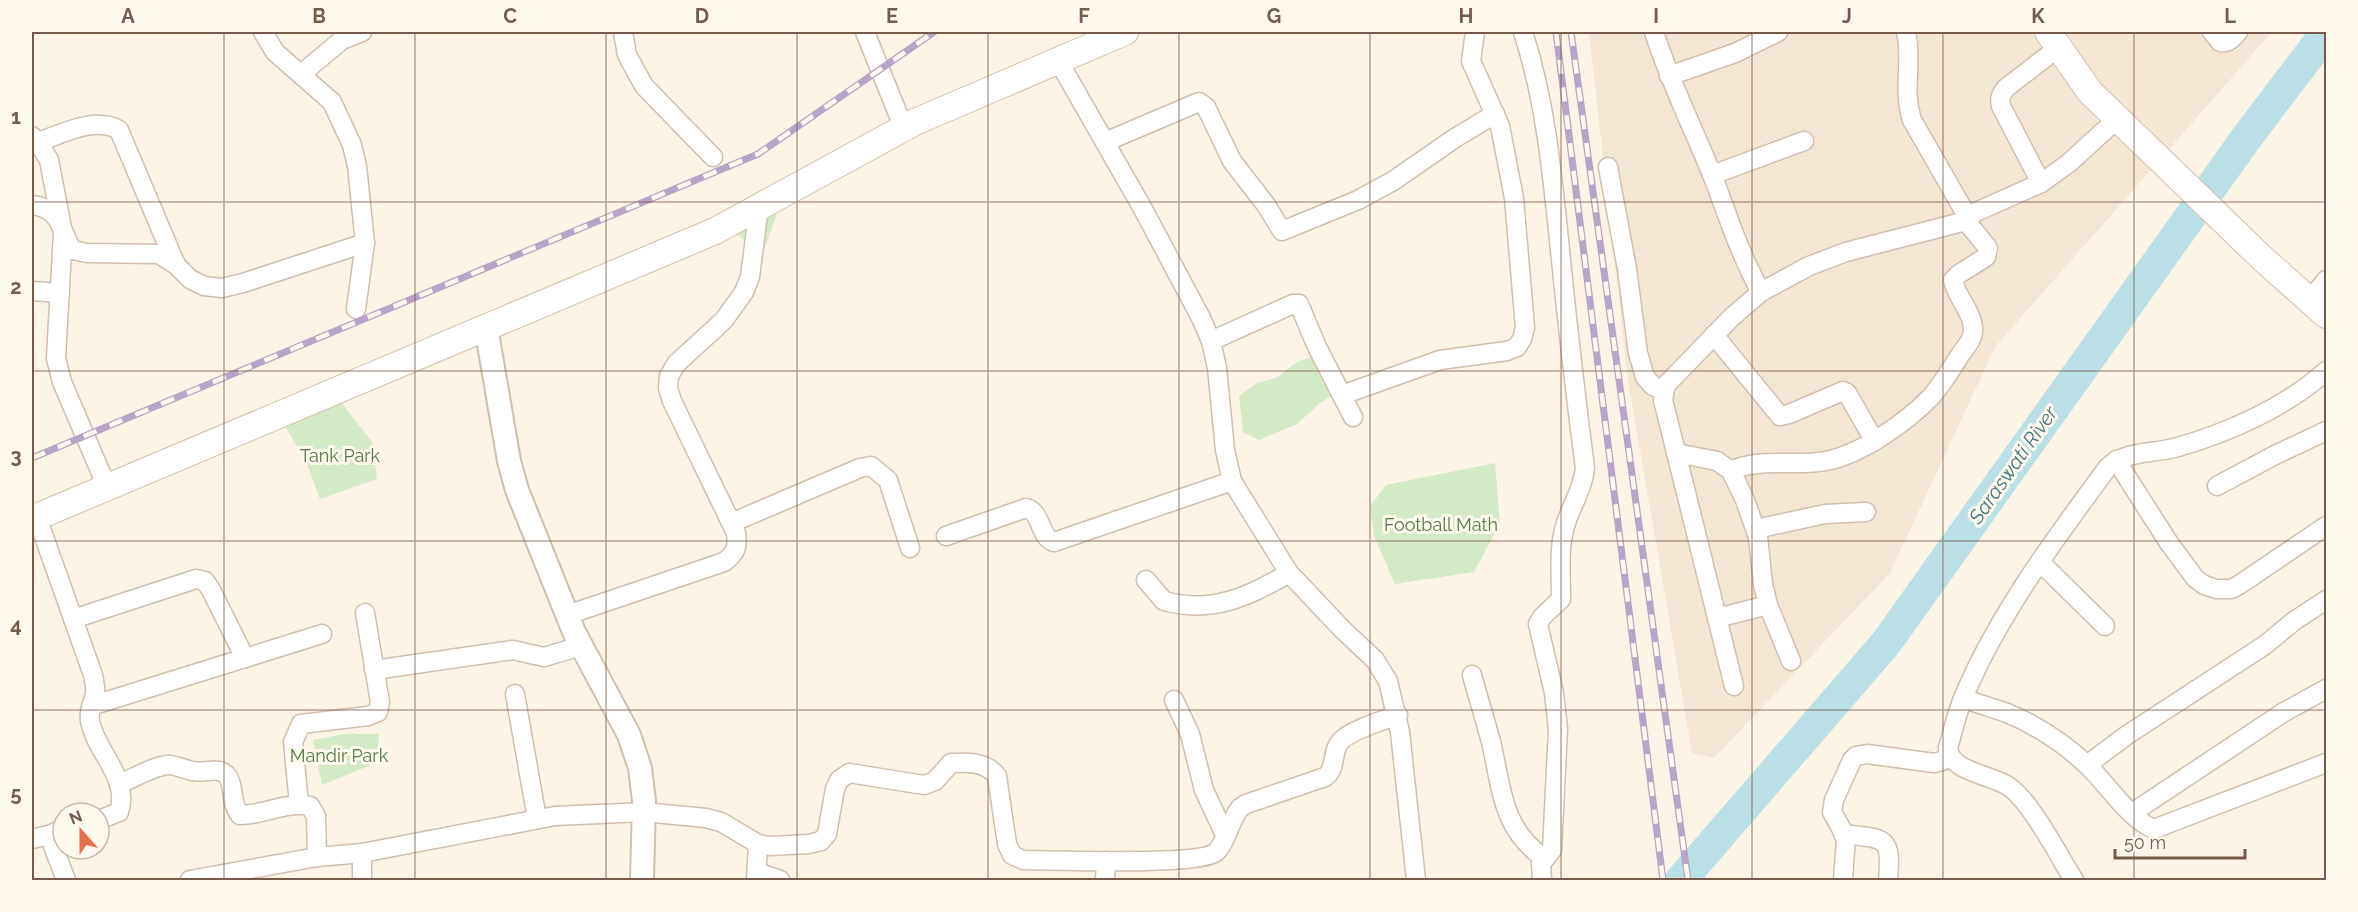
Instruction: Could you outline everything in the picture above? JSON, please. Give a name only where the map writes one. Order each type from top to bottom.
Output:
[{"type":"main road","points":[[34,518],[715,231],[904,129],[1125,32]]},
{"type":"main road","points":[[2053,39],[2090,92],[2162,164],[2318,308]]},
{"type":"street","points":[[263,32],[275,52],[332,102],[349,137],[357,166],[365,243],[356,309]]},
{"type":"street","points":[[301,75],[342,40],[362,32]]},
{"type":"street","points":[[623,32],[627,55],[644,86],[713,158]]},
{"type":"street","points":[[865,32],[904,129]]},
{"type":"street","points":[[1342,396],[1440,360],[1507,351],[1517,347],[1522,339],[1525,328],[1514,198],[1504,142],[1495,114],[1471,61],[1475,32]]},
{"type":"street","points":[[1523,32],[1531,57],[1553,169],[1568,327],[1585,468],[1584,479],[1566,523],[1561,542],[1561,599],[1538,624],[1554,693],[1558,729],[1552,850],[1541,866],[1542,880]]},
{"type":"street","points":[[1654,32],[1669,76],[1712,175],[1737,243],[1761,292]]},
{"type":"street","points":[[1669,76],[1735,53],[1778,32]]},
{"type":"street","points":[[1731,471],[1747,465],[1823,461],[1844,456],[1874,440],[1906,418],[1930,397],[1946,378],[1972,337],[1972,322],[1953,280],[1986,257],[1988,248],[1966,218],[1912,120],[1906,94],[1908,42],[1906,32]]},
{"type":"street","points":[[2212,32],[2220,42],[2225,43],[2234,38],[2238,32]]},
{"type":"street","points":[[2041,183],[2000,100],[2001,93],[2053,39]]},
{"type":"street","points":[[1059,62],[1148,219],[1211,341],[1217,368],[1224,450],[1232,481],[1289,573],[1382,669],[1388,681],[1398,714],[1416,880]]},
{"type":"street","points":[[1105,142],[1199,102],[1206,107],[1232,161],[1266,205],[1282,231],[1358,200],[1393,181],[1455,138],[1495,114]]},
{"type":"street","points":[[1734,686],[1663,400],[1666,385],[1732,316],[1761,292],[1809,266],[1846,252],[1966,218],[2041,183],[2069,163],[2117,119]]},
{"type":"street","points":[[107,487],[62,382],[56,358],[63,233],[49,160],[35,139],[96,124],[109,124],[119,130],[176,265]]},
{"type":"street","points":[[1712,175],[1804,141]]},
{"type":"street","points":[[1608,167],[1627,269],[1638,353],[1645,377],[1653,386],[1664,392]]},
{"type":"street","points":[[32,205],[43,206],[56,214],[72,250],[87,253],[159,254],[176,265],[190,279],[204,286],[222,288],[365,243]]},
{"type":"street","points":[[567,615],[724,562],[734,555],[738,545],[731,523],[672,401],[669,376],[676,364],[724,320],[744,292],[750,278],[759,207]]},
{"type":"street","points":[[2318,308],[2326,280]]},
{"type":"street","points":[[32,291],[60,293]]},
{"type":"street","points":[[1211,341],[1293,304],[1299,304],[1353,417]]},
{"type":"street","points":[[486,327],[509,461],[517,490],[567,615],[629,735],[640,768],[644,812],[642,880]]},
{"type":"street","points":[[1714,335],[1779,415],[1789,414],[1843,391],[1847,393],[1874,440]]},
{"type":"street","points":[[2074,880],[2017,793],[2002,782],[1952,760],[1949,754],[1948,748],[1963,698],[1978,664],[2002,621],[2040,562],[2108,467],[2116,460],[2133,454],[2177,447],[2230,428],[2260,415],[2294,395],[2326,371]]},
{"type":"street","points":[[2217,486],[2275,454],[2326,431]]},
{"type":"street","points":[[1676,453],[1717,461],[1731,471],[1756,529],[1768,605],[1791,661]]},
{"type":"street","points":[[2116,460],[2182,562],[2204,585],[2216,589],[2230,589],[2238,585],[2326,526]]},
{"type":"street","points":[[731,523],[860,468],[871,466],[888,480],[910,548]]},
{"type":"street","points":[[946,536],[1026,508],[1034,512],[1048,539],[1054,542],[1232,481]]},
{"type":"street","points":[[1756,529],[1825,514],[1866,512]]},
{"type":"street","points":[[34,518],[93,675],[95,693],[90,706],[90,721],[120,784],[123,800],[119,812],[111,815]]},
{"type":"street","points":[[2040,562],[2104,626]]},
{"type":"street","points":[[1146,580],[1164,600],[1174,604],[1214,605],[1233,602],[1289,573]]},
{"type":"street","points":[[73,619],[196,579],[205,582],[211,590],[245,658]]},
{"type":"street","points":[[2087,765],[2127,735],[2256,651],[2294,621],[2326,600]]},
{"type":"street","points":[[1717,618],[1768,605]]},
{"type":"street","points":[[299,804],[293,742],[301,724],[368,716],[378,712],[380,702],[365,613]]},
{"type":"street","points":[[90,706],[322,634]]},
{"type":"street","points":[[375,670],[513,650],[535,656],[552,656],[581,646]]},
{"type":"street","points":[[1472,675],[1491,743],[1507,814],[1527,846],[1545,859]]},
{"type":"street","points":[[2132,813],[2284,712],[2326,689]]},
{"type":"street","points":[[515,694],[537,819]]},
{"type":"street","points":[[1963,698],[2006,713],[2059,742],[2087,765],[2132,813],[2148,827],[2154,829],[2162,828],[2326,763]]},
{"type":"street","points":[[1174,700],[1193,743],[1203,790],[1225,835]]},
{"type":"street","points":[[190,880],[317,856],[362,853],[555,816],[644,812],[706,818],[721,822],[758,844],[770,846],[809,844],[821,841],[827,834],[835,789],[839,780],[849,773],[924,785],[935,781],[951,763],[963,762],[991,768],[997,776],[1007,843],[1012,855],[1023,860],[1150,861],[1203,857],[1218,851],[1235,814],[1246,804],[1325,777],[1332,770],[1340,742],[1349,735],[1398,714]]},
{"type":"street","points":[[1843,880],[1846,845],[1843,834],[1833,817],[1832,806],[1852,760],[1856,756],[1867,754],[1934,763],[1942,761],[1949,754]]},
{"type":"street","points":[[120,784],[165,765],[175,765],[193,771],[223,772],[229,778],[234,808],[240,815],[250,815],[299,804],[310,806],[316,816],[317,856]]},
{"type":"street","points":[[32,838],[51,833]]},
{"type":"street","points":[[1843,834],[1875,837],[1887,845],[1890,859],[1888,880]]},
{"type":"street","points":[[758,844],[756,876],[780,880]]},
{"type":"street","points":[[362,853],[363,880]]},
{"type":"street","points":[[59,861],[66,880]]},
{"type":"street","points":[[1105,880],[1106,861]]},
{"type":"shaded area","points":[[1589,32],[2272,32],[1995,347],[1890,573],[1714,758],[1692,753],[1628,380]]},
{"type":"green space","points":[[757,214],[777,214],[762,254],[751,250],[734,229]]},
{"type":"green space","points":[[1317,355],[1338,392],[1320,403],[1297,424],[1259,440],[1243,432],[1239,396],[1257,383],[1276,378],[1297,362]]},
{"type":"green space","name":"Tank Park","points":[[333,392],[372,442],[377,479],[320,499],[306,461],[284,425]]},
{"type":"green space","name":"Football Math","points":[[1495,463],[1500,524],[1474,572],[1395,584],[1374,536],[1370,506],[1386,485]]},
{"type":"green space","name":"Mandir Park","points":[[345,734],[379,734],[378,762],[322,785],[313,740]]},
{"type":"waterway","name":"Saraswati River","points":[[1681,880],[1886,643],[2247,137],[2326,33]]},
{"type":"railway","points":[[32,458],[758,154],[934,32]]},
{"type":"railway","points":[[1556,32],[1663,880]]},
{"type":"railway","points":[[1571,32],[1688,880]]}]
